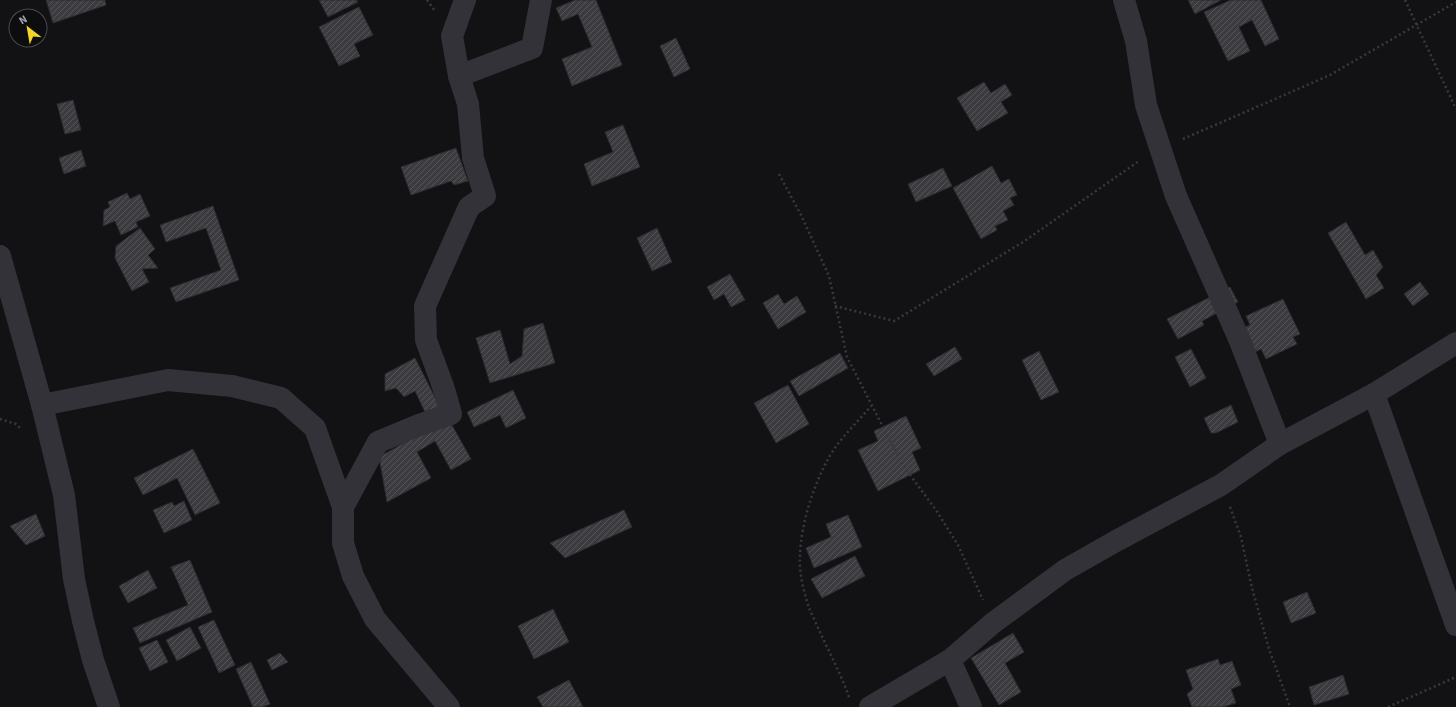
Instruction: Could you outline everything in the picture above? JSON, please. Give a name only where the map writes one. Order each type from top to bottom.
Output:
[{"type":"street","points":[[343,507],[378,442],[451,414],[444,389],[426,340],[425,306],[469,207],[485,196],[473,158],[468,104],[460,76],[452,36],[465,0]]},
{"type":"street","points":[[460,76],[532,48],[541,0]]},
{"type":"street","points":[[1124,0],[1136,41],[1146,105],[1176,196],[1240,341],[1280,444]]},
{"type":"street","points":[[0,256],[42,405],[64,495],[74,579],[93,660],[109,707]]},
{"type":"street","points":[[870,707],[950,660],[994,623],[1065,570],[1221,484],[1280,444],[1374,394],[1456,343]]},
{"type":"street","points":[[42,405],[168,380],[232,386],[280,398],[315,428],[343,507],[343,543],[353,576],[375,619],[449,707]]},
{"type":"street","points":[[1374,394],[1456,625]]},
{"type":"street","points":[[950,660],[971,707]]},
{"type":"path","points":[[1405,0],[1456,109]]},
{"type":"path","points":[[779,174],[801,215],[829,276],[847,357],[902,464],[936,510],[958,545],[994,623]]},
{"type":"path","points":[[850,700],[836,664],[809,609],[802,580],[800,557],[802,536],[806,519],[814,490],[822,470],[836,446],[871,406]]},
{"type":"path","points":[[1221,484],[1241,537],[1252,588],[1269,649],[1290,707]]},
{"type":"path","points":[[1388,707],[1456,677]]},
{"type":"building","points":[[46,0],[105,0],[106,5],[53,23]]},
{"type":"building","points":[[319,0],[358,0],[356,1],[358,2],[328,17]]},
{"type":"building","points":[[575,0],[596,0],[622,65],[572,86],[562,59],[592,47],[578,14],[562,21],[556,8]]},
{"type":"building","points":[[1188,0],[1221,0],[1195,14]]},
{"type":"building","points":[[1231,0],[1261,0],[1279,39],[1265,46],[1252,20],[1239,27],[1250,51],[1228,61],[1204,12]]},
{"type":"building","points":[[359,7],[373,35],[354,44],[360,56],[339,66],[319,27]]},
{"type":"building","points":[[676,38],[690,69],[674,77],[660,46]]},
{"type":"building","points":[[984,82],[991,93],[1005,84],[1012,95],[1001,102],[1008,113],[977,131],[957,98]]},
{"type":"building","points":[[73,100],[81,130],[65,134],[57,104]]},
{"type":"building","points":[[623,125],[640,167],[592,186],[584,164],[613,152],[605,132]]},
{"type":"building","points":[[456,148],[468,181],[454,185],[451,181],[411,195],[401,167]]},
{"type":"building","points":[[81,150],[86,166],[64,174],[59,158]]},
{"type":"building","points":[[992,166],[1001,183],[1009,179],[1017,195],[1010,198],[1014,205],[1003,211],[1008,220],[995,226],[997,230],[981,239],[953,188]]},
{"type":"building","points":[[943,168],[952,186],[916,202],[908,184]]},
{"type":"building","points":[[127,193],[130,199],[140,194],[150,216],[136,222],[138,227],[121,235],[115,221],[103,226],[104,210],[110,207],[108,202]]},
{"type":"building","points":[[213,206],[239,280],[176,302],[170,288],[221,270],[206,228],[166,242],[160,225]]},
{"type":"building","points":[[1346,222],[1365,255],[1373,250],[1383,267],[1376,275],[1384,288],[1366,299],[1328,233]]},
{"type":"building","points":[[140,228],[155,249],[148,255],[158,268],[142,269],[149,282],[132,291],[115,258],[116,246]]},
{"type":"building","points":[[657,228],[672,262],[652,271],[637,238]]},
{"type":"building","points":[[730,274],[745,300],[731,307],[724,294],[714,300],[707,287]]},
{"type":"building","points":[[1420,282],[1429,294],[1413,306],[1404,294]]},
{"type":"building","points":[[1230,287],[1238,302],[1202,321],[1204,325],[1178,339],[1167,319]]},
{"type":"building","points":[[778,294],[784,304],[797,296],[806,312],[778,329],[763,303]]},
{"type":"building","points":[[1283,299],[1300,334],[1293,337],[1297,344],[1266,359],[1261,349],[1251,354],[1239,330],[1250,325],[1246,316]]},
{"type":"building","points":[[543,323],[555,363],[490,383],[476,338],[500,330],[510,364],[522,356],[524,329]]},
{"type":"building","points":[[955,347],[962,359],[934,376],[926,364]]},
{"type":"building","points":[[1191,349],[1206,378],[1190,387],[1175,357]]},
{"type":"building","points":[[1039,351],[1059,392],[1041,400],[1022,360]]},
{"type":"building","points":[[840,353],[848,368],[799,396],[790,381]]},
{"type":"building","points":[[415,358],[440,407],[426,414],[415,391],[404,397],[396,388],[385,391],[385,374]]},
{"type":"building","points":[[788,385],[809,424],[776,443],[754,403]]},
{"type":"building","points":[[513,390],[526,418],[506,428],[500,415],[474,427],[467,412]]},
{"type":"building","points":[[1231,405],[1238,422],[1216,433],[1211,433],[1204,418]]},
{"type":"building","points":[[906,416],[921,448],[912,452],[920,470],[878,491],[858,450],[878,441],[874,431]]},
{"type":"building","points":[[448,418],[471,459],[451,470],[435,441],[417,452],[431,478],[387,502],[379,457]]},
{"type":"building","points":[[193,449],[220,503],[195,515],[177,478],[143,495],[134,478]]},
{"type":"building","points":[[184,501],[192,520],[164,533],[153,510],[172,502],[174,506]]},
{"type":"building","points":[[624,510],[632,527],[565,558],[550,543]]},
{"type":"building","points":[[36,514],[45,536],[26,545],[10,526]]},
{"type":"building","points":[[848,515],[862,547],[814,568],[806,548],[831,537],[826,524]]},
{"type":"building","points":[[855,556],[865,576],[822,598],[811,579]]},
{"type":"building","points":[[190,560],[212,612],[140,643],[133,628],[188,605],[171,567]]},
{"type":"building","points":[[148,570],[157,588],[128,603],[119,586]]},
{"type":"building","points":[[1307,592],[1316,613],[1291,623],[1283,602]]},
{"type":"building","points":[[553,609],[569,642],[534,659],[518,626]]},
{"type":"building","points":[[214,620],[235,665],[219,673],[198,627]]},
{"type":"building","points":[[190,627],[201,648],[177,661],[166,640]]},
{"type":"building","points":[[1013,633],[1024,652],[1005,663],[1021,692],[999,705],[971,658]]},
{"type":"building","points":[[157,640],[168,662],[150,671],[139,648]]},
{"type":"building","points":[[280,653],[288,662],[272,670],[267,660]]},
{"type":"building","points":[[1218,659],[1220,665],[1232,661],[1241,685],[1231,689],[1236,703],[1223,707],[1192,707],[1187,694],[1193,689],[1186,670]]},
{"type":"building","points":[[251,662],[270,704],[263,707],[253,707],[236,669]]},
{"type":"building","points":[[1343,675],[1349,694],[1314,705],[1309,687]]},
{"type":"building","points":[[569,680],[583,707],[543,707],[537,697]]}]
